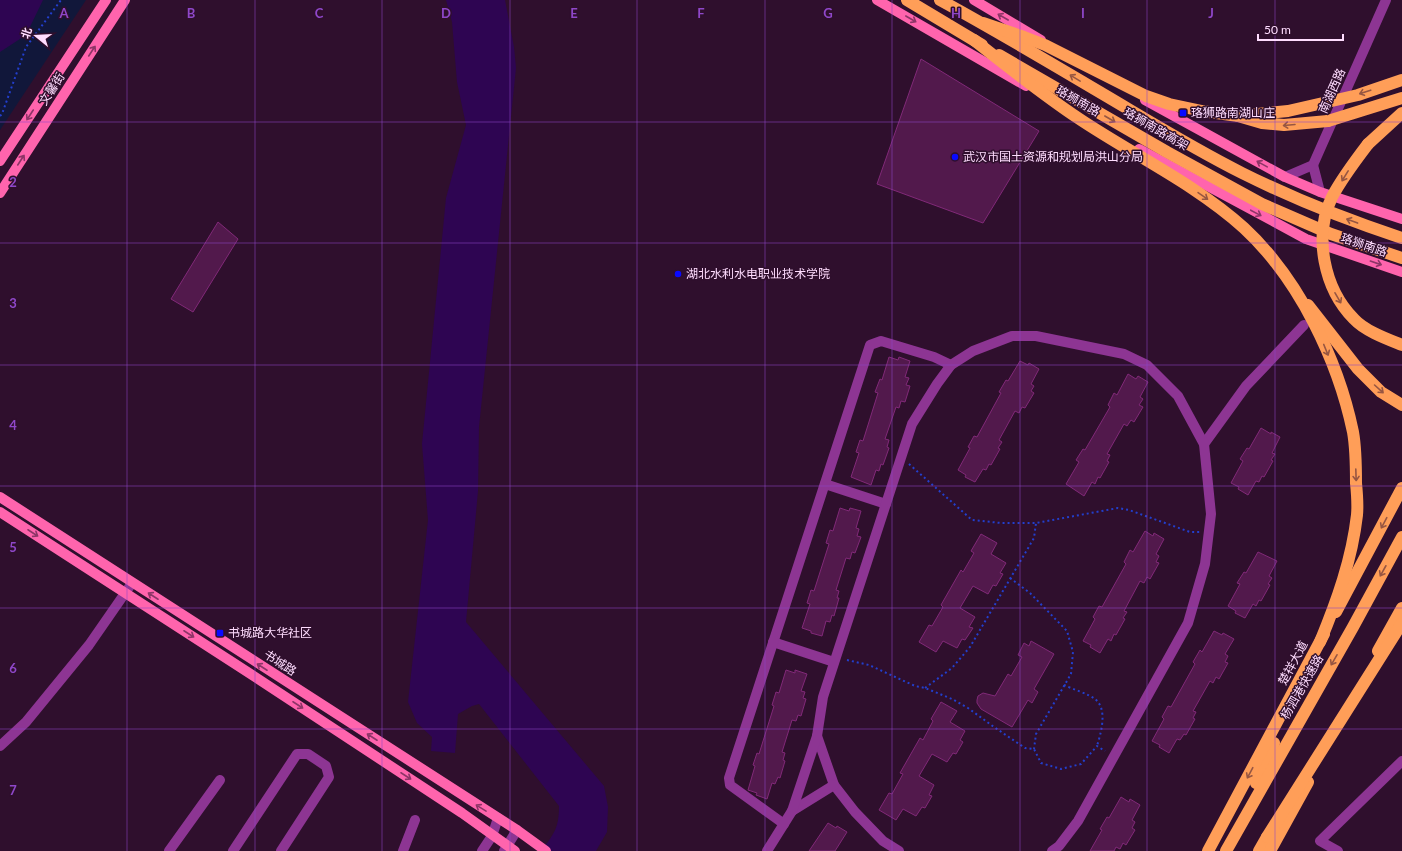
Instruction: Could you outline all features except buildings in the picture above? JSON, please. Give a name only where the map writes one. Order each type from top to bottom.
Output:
[{"type":"highway","name":"珞狮南路高架","points":[[907,0],[1167,152],[1262,204],[1332,234],[1402,258]]},
{"type":"highway","name":"珞狮南路高架","points":[[940,0],[983,23],[1171,135],[1242,173],[1352,222],[1402,238]]},
{"type":"highway","points":[[983,23],[1024,36],[1045,45],[1146,96],[1189,109],[1238,116],[1262,123],[1284,125],[1328,121],[1402,98]]},
{"type":"highway","points":[[974,40],[1021,77],[1078,118],[1184,183],[1244,228],[1270,254],[1296,291],[1358,369],[1381,392],[1402,405]]},
{"type":"highway","points":[[1238,116],[1288,111],[1358,95],[1402,80]]},
{"type":"highway","points":[[1402,113],[1368,144],[1348,172],[1332,198],[1324,222],[1323,239],[1324,258],[1329,280],[1338,300],[1354,320],[1378,335],[1402,345]]},
{"type":"highway","points":[[1225,851],[1320,642],[1335,604],[1348,560],[1357,514],[1353,434],[1344,399],[1318,331],[1296,291]]},
{"type":"highway","name":"楚祥大道","points":[[1208,851],[1402,488]]},
{"type":"highway","name":"杨泗港快速路","points":[[1225,851],[1402,537]]},
{"type":"highway","points":[[1270,851],[1402,608]]},
{"type":"highway","points":[[1260,851],[1267,837],[1402,623]]},
{"type":"main road","name":"文馨街","points":[[0,161],[106,0]]},
{"type":"main road","name":"文馨街","points":[[0,193],[125,0]]},
{"type":"main road","name":"珞狮南路","points":[[877,0],[1088,122],[1306,239],[1402,272]]},
{"type":"main road","points":[[974,0],[1114,82],[1285,177],[1320,192],[1402,219]]},
{"type":"main road","name":"书城路","points":[[0,497],[517,830],[546,851]]},
{"type":"main road","name":"书城路","points":[[0,512],[125,592],[462,813],[509,849]]},
{"type":"street","name":"南湖西路","points":[[1313,165],[1386,0]]},
{"type":"street","points":[[1285,177],[1313,165],[1320,192]]},
{"type":"street","points":[[1204,444],[1246,386],[1304,325]]},
{"type":"street","points":[[767,851],[792,811],[817,736],[823,697],[912,424],[937,384],[951,365],[973,351],[1012,336],[1036,336],[1124,354],[1147,365],[1178,396],[1204,444],[1211,514],[1204,564],[1188,624],[1078,821],[1059,846],[1052,851]]},
{"type":"street","points":[[784,824],[730,785],[729,778],[870,345],[880,341],[934,357],[951,365]]},
{"type":"street","points":[[825,484],[886,504]]},
{"type":"street","points":[[0,746],[26,722],[70,669],[89,645],[132,583]]},
{"type":"street","points":[[773,642],[835,660]]},
{"type":"street","points":[[817,736],[834,785],[855,812],[883,841],[899,851]]},
{"type":"street","points":[[233,851],[297,754],[308,754],[326,766],[329,776],[281,851]]},
{"type":"street","points":[[1338,851],[1320,841],[1402,761]]},
{"type":"street","points":[[169,851],[220,780]]},
{"type":"street","points":[[792,811],[834,785]]},
{"type":"street","points":[[482,851],[492,836],[498,818]]},
{"type":"street","points":[[404,851],[414,820]]},
{"type":"street","points":[[509,849],[517,830]]},
{"type":"path","points":[[0,116],[26,47],[61,0]]},
{"type":"path","points":[[901,457],[972,520],[1001,524],[1036,523],[1118,508],[1129,510],[1190,532],[1209,532]]},
{"type":"path","points":[[925,688],[952,668],[970,647],[1034,538],[1036,523]]},
{"type":"path","points":[[1010,578],[1030,593],[1067,631],[1073,652],[1071,674],[1064,685],[1036,734],[1034,749],[1041,763],[1061,769],[1081,764],[1097,746],[1103,727],[1102,708],[1096,699],[1064,685]]},
{"type":"path","points":[[835,660],[869,665],[915,686],[925,688],[952,699],[968,708],[1025,748],[1034,749]]},
{"type":"path","points":[[1097,746],[1114,756]]},
{"type":"shaded area","points":[[0,0],[86,0],[0,130]]},
{"type":"shaded area","points":[[0,0],[43,0],[26,35],[0,52]]},
{"type":"shaded area","points":[[446,0],[505,0],[514,47],[516,68],[479,427],[478,491],[466,622],[604,786],[608,807],[607,832],[596,851],[541,851],[557,825],[559,806],[479,704],[472,706],[458,714],[455,753],[431,751],[432,737],[417,723],[408,702],[428,520],[422,444],[446,198],[466,125],[457,82],[452,22]]},
{"type":"place","name":"珞狮路南湖山庄","points":[[1183,113]]},
{"type":"place","name":"武汉市国土资源和规划局洪山分局","points":[[955,157]]},
{"type":"place","name":"湖北水利水电职业技术学院","points":[[678,274]]},
{"type":"place","name":"书城路大华社区","points":[[220,633]]}]
